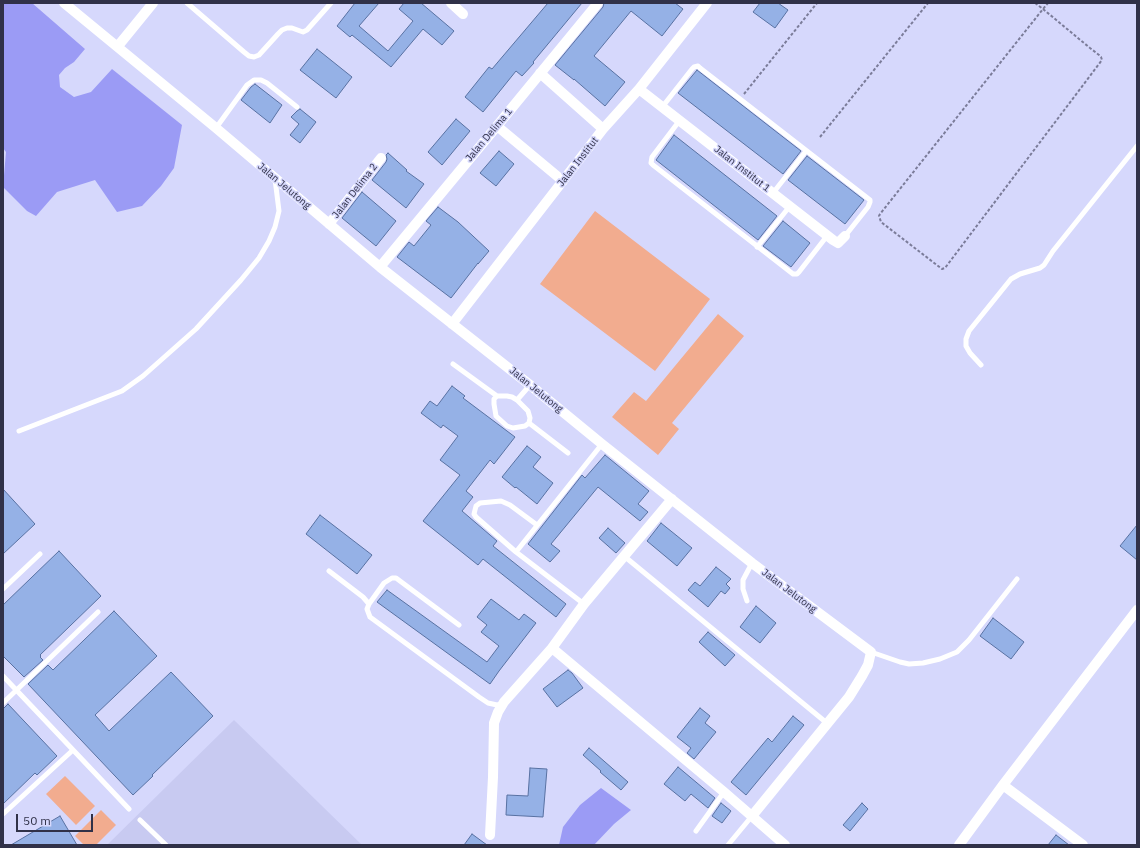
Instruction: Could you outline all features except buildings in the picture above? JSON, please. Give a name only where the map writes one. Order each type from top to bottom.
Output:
[{"type":"street","name":"Jalan Jelutong","points":[[64,3],[118,46],[380,267],[752,563],[871,652]]},
{"type":"street","points":[[118,46],[153,3]]},
{"type":"street","points":[[451,3],[463,14]]},
{"type":"street","name":"Jalan Delima 1","points":[[380,267],[598,3]]},
{"type":"street","name":"Jalan Institut","points":[[452,324],[603,129],[639,89],[707,3]]},
{"type":"street","points":[[540,74],[603,129]]},
{"type":"street","name":"Jalan Institut 1","points":[[639,89],[663,106],[827,236]]},
{"type":"street","points":[[497,126],[538,163],[563,181]]},
{"type":"street","name":"Jalan Delima 2","points":[[329,224],[381,158]]},
{"type":"street","points":[[827,236],[838,242],[845,236]]},
{"type":"street","points":[[490,835],[494,723],[498,712],[504,702],[552,648],[584,604],[672,499]]},
{"type":"street","points":[[961,844],[1003,785],[1137,610]]},
{"type":"street","points":[[552,648],[724,792],[784,845]]},
{"type":"street","points":[[752,816],[849,697],[868,665],[871,652]]},
{"type":"street","points":[[1003,785],[1083,845]]},
{"type":"lane","points":[[187,3],[249,56],[259,55],[282,30],[287,28],[292,28],[303,32],[307,30],[331,3]]},
{"type":"lane","points":[[663,106],[692,69],[698,66],[870,200],[868,207],[845,236]]},
{"type":"lane","points":[[216,128],[247,85],[254,80],[261,80],[267,83],[297,107]]},
{"type":"lane","points":[[680,120],[652,156],[651,163],[790,273],[797,274],[827,236]]},
{"type":"lane","points":[[981,365],[966,346],[966,339],[969,331],[1011,279],[1044,265],[1053,251],[1137,146]]},
{"type":"lane","points":[[773,193],[806,151]]},
{"type":"lane","points":[[19,431],[122,391],[143,376],[196,329],[242,280],[259,258],[269,241],[275,227],[279,211],[275,178]]},
{"type":"lane","points":[[758,247],[790,206]]},
{"type":"lane","points":[[453,364],[497,396],[507,396],[518,400],[528,411],[530,418],[529,423]]},
{"type":"lane","points":[[518,400],[530,385]]},
{"type":"lane","points":[[497,396],[494,399],[496,416],[507,426],[513,428],[525,426],[529,423]]},
{"type":"lane","points":[[529,423],[568,453]]},
{"type":"lane","points":[[516,552],[602,444]]},
{"type":"lane","points":[[537,524],[501,501],[480,503],[478,504],[474,514],[516,552],[584,604]]},
{"type":"lane","points":[[3,589],[40,554]]},
{"type":"lane","points":[[624,556],[828,724]]},
{"type":"lane","points":[[747,601],[743,590],[743,580],[752,563]]},
{"type":"lane","points":[[329,571],[363,597],[368,604]]},
{"type":"lane","points":[[459,625],[396,578],[392,578],[384,583],[368,604],[367,609],[370,617],[488,703],[497,705],[504,702]]},
{"type":"lane","name":"Jalan Jelutong","points":[[871,652],[910,664],[940,659],[957,652],[969,640],[1017,579]]},
{"type":"lane","points":[[3,703],[98,612]]},
{"type":"lane","points":[[3,676],[129,809]]},
{"type":"lane","points":[[3,814],[73,750]]},
{"type":"lane","points":[[696,831],[724,792]]},
{"type":"lane","points":[[728,845],[752,816]]},
{"type":"lane","points":[[140,820],[166,845]]},
{"type":"path","points":[[741,98],[817,3]]},
{"type":"path","points":[[820,137],[928,3]]},
{"type":"path","points":[[1035,3],[1043,9],[1099,55],[1102,60],[945,268],[942,269],[881,222],[879,216],[1043,9],[1048,3]]},
{"type":"shaded area","points":[[3,3],[32,3],[85,49],[74,62],[65,68],[59,75],[60,87],[74,97],[91,92],[112,69],[182,125],[174,168],[161,186],[142,206],[117,212],[95,180],[57,192],[36,216],[27,211],[3,187],[6,152],[3,148]]},
{"type":"shaded area","points":[[595,211],[710,299],[655,371],[540,284]]},
{"type":"shaded area","points":[[718,314],[744,336],[672,423],[679,429],[658,455],[612,417],[634,392],[646,401]]},
{"type":"shaded area","points":[[234,720],[362,845],[107,845]]},
{"type":"shaded area","points":[[65,776],[95,806],[76,825],[46,794]]},
{"type":"shaded area","points":[[601,788],[631,810],[614,824],[594,845],[559,845],[563,827],[580,805]]},
{"type":"shaded area","points":[[101,810],[116,825],[96,845],[84,845],[75,836]]}]
